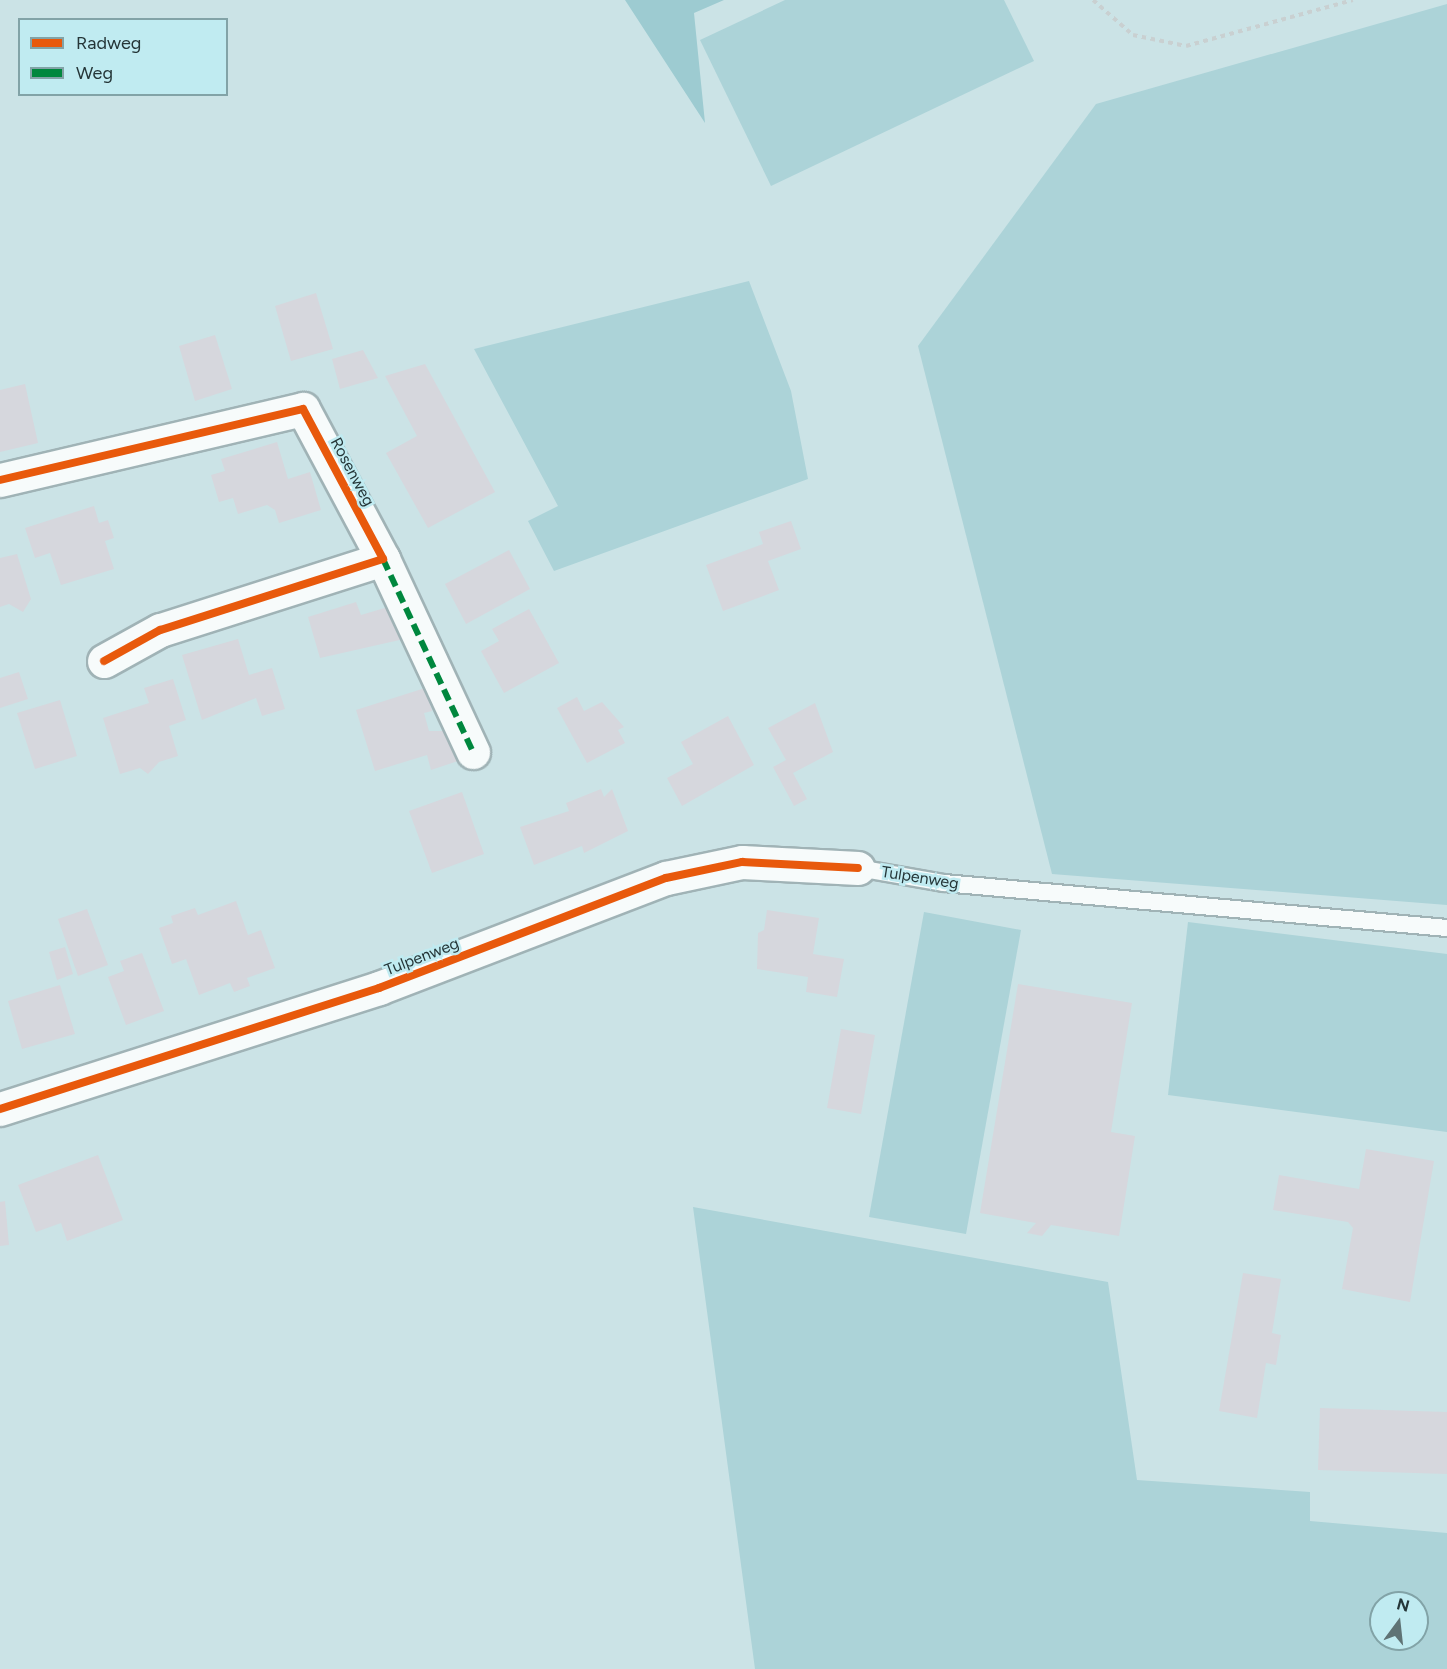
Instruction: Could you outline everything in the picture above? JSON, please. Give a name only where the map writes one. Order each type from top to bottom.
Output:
[{"type":"street","name":"Rosenweg","points":[[0,480],[303,409],[382,559],[473,752]]},
{"type":"street","points":[[104,661],[160,630],[382,559]]},
{"type":"street","name":"Tulpenweg","points":[[0,1109],[380,988],[666,878],[742,862],[858,868]]},
{"type":"lane","name":"Tulpenweg","points":[[858,868],[944,883],[1447,928]]},
{"type":"path","points":[[1093,0],[1133,35],[1186,46],[1353,0]]},
{"type":"shaded area","points":[[625,0],[724,0],[694,13],[705,123]]},
{"type":"shaded area","points":[[785,0],[1004,0],[1034,61],[771,186],[700,40]]},
{"type":"shaded area","points":[[1447,4],[1447,905],[1052,874],[918,346],[1096,104]]},
{"type":"shaded area","points":[[749,281],[791,391],[808,479],[554,571],[528,521],[558,506],[474,349]]},
{"type":"shaded area","points":[[924,912],[1021,930],[966,1234],[869,1217]]},
{"type":"shaded area","points":[[1188,922],[1447,954],[1447,1132],[1168,1095]]},
{"type":"shaded area","points":[[693,1207],[1108,1282],[1137,1480],[1310,1492],[1310,1521],[1447,1533],[1447,1669],[755,1669]]},
{"type":"building","points":[[316,293],[333,349],[291,361],[275,306]]},
{"type":"building","points":[[215,335],[232,389],[195,401],[179,346]]},
{"type":"building","points":[[363,350],[378,378],[340,389],[332,359]]},
{"type":"building","points":[[425,364],[495,492],[428,528],[386,453],[417,436],[385,376]]},
{"type":"building","points":[[25,384],[38,443],[0,452],[0,390]]},
{"type":"building","points":[[277,442],[288,479],[310,472],[321,510],[279,523],[275,510],[267,505],[238,514],[233,498],[219,502],[211,475],[225,471],[221,459]]},
{"type":"building","points":[[94,506],[99,523],[108,520],[114,538],[105,541],[114,569],[61,585],[50,553],[35,558],[25,528]]},
{"type":"building","points":[[791,521],[801,549],[768,561],[779,590],[723,611],[706,565],[763,544],[759,532]]},
{"type":"building","points":[[509,550],[530,589],[466,624],[445,584]]},
{"type":"building","points":[[17,554],[31,599],[23,612],[9,604],[0,607],[0,558]]},
{"type":"building","points":[[356,602],[361,615],[388,607],[404,639],[320,658],[308,617]]},
{"type":"building","points":[[529,609],[559,663],[504,693],[481,651],[499,641],[492,629]]},
{"type":"building","points":[[238,639],[249,675],[272,668],[285,709],[262,716],[256,698],[202,720],[182,655]]},
{"type":"building","points":[[19,672],[28,699],[0,708],[0,678]]},
{"type":"building","points":[[173,679],[186,720],[169,726],[178,756],[159,762],[148,774],[140,768],[120,774],[103,718],[149,703],[144,688]]},
{"type":"building","points":[[425,688],[432,711],[424,713],[429,731],[446,731],[461,760],[431,770],[427,755],[375,771],[356,710]]},
{"type":"building","points":[[577,697],[584,711],[602,702],[624,727],[618,730],[625,743],[587,763],[557,708]]},
{"type":"building","points":[[60,700],[77,756],[35,769],[17,713]]},
{"type":"building","points":[[815,703],[833,752],[793,773],[807,799],[794,806],[773,767],[786,760],[768,728]]},
{"type":"building","points":[[728,716],[754,765],[682,806],[667,778],[693,764],[681,742]]},
{"type":"building","points":[[601,789],[604,797],[612,789],[628,831],[584,853],[582,846],[534,865],[520,827],[569,811],[566,803]]},
{"type":"building","points":[[462,792],[484,854],[432,873],[409,811]]},
{"type":"building","points":[[236,901],[248,935],[261,930],[275,968],[247,978],[250,986],[234,992],[230,983],[199,995],[186,959],[172,964],[159,928],[173,923],[171,916],[195,908],[198,915]]},
{"type":"building","points":[[87,909],[108,965],[78,976],[58,919]]},
{"type":"building","points":[[767,910],[819,918],[813,954],[844,959],[837,997],[806,992],[808,977],[757,969],[758,933],[764,930]]},
{"type":"building","points":[[65,947],[73,974],[57,980],[49,952]]},
{"type":"building","points":[[142,953],[164,1011],[126,1025],[108,977],[124,971],[120,961]]},
{"type":"building","points":[[1018,984],[1132,1003],[1111,1132],[1135,1136],[1119,1236],[1051,1225],[1042,1236],[1027,1233],[1036,1223],[980,1213]]},
{"type":"building","points":[[60,985],[75,1034],[22,1049],[8,1001]]},
{"type":"building","points":[[841,1029],[875,1035],[861,1114],[827,1108]]},
{"type":"building","points":[[1366,1149],[1434,1161],[1410,1302],[1342,1289],[1353,1228],[1348,1222],[1273,1210],[1279,1175],[1359,1189]]},
{"type":"building","points":[[98,1155],[123,1220],[67,1241],[61,1223],[36,1232],[18,1185]]},
{"type":"building","points":[[5,1201],[9,1245],[0,1246],[0,1202]]},
{"type":"building","points":[[1243,1273],[1281,1279],[1272,1333],[1281,1335],[1276,1365],[1266,1363],[1257,1418],[1219,1411]]},
{"type":"building","points":[[1320,1408],[1447,1412],[1447,1474],[1318,1470]]},
{"type":"marked path","points":[[383,559],[473,752]]},
{"type":"cycle path","points":[[0,480],[303,409],[383,559],[160,630],[104,661]]},
{"type":"cycle path","points":[[0,1109],[379,988],[666,878],[742,862],[858,868]]}]
